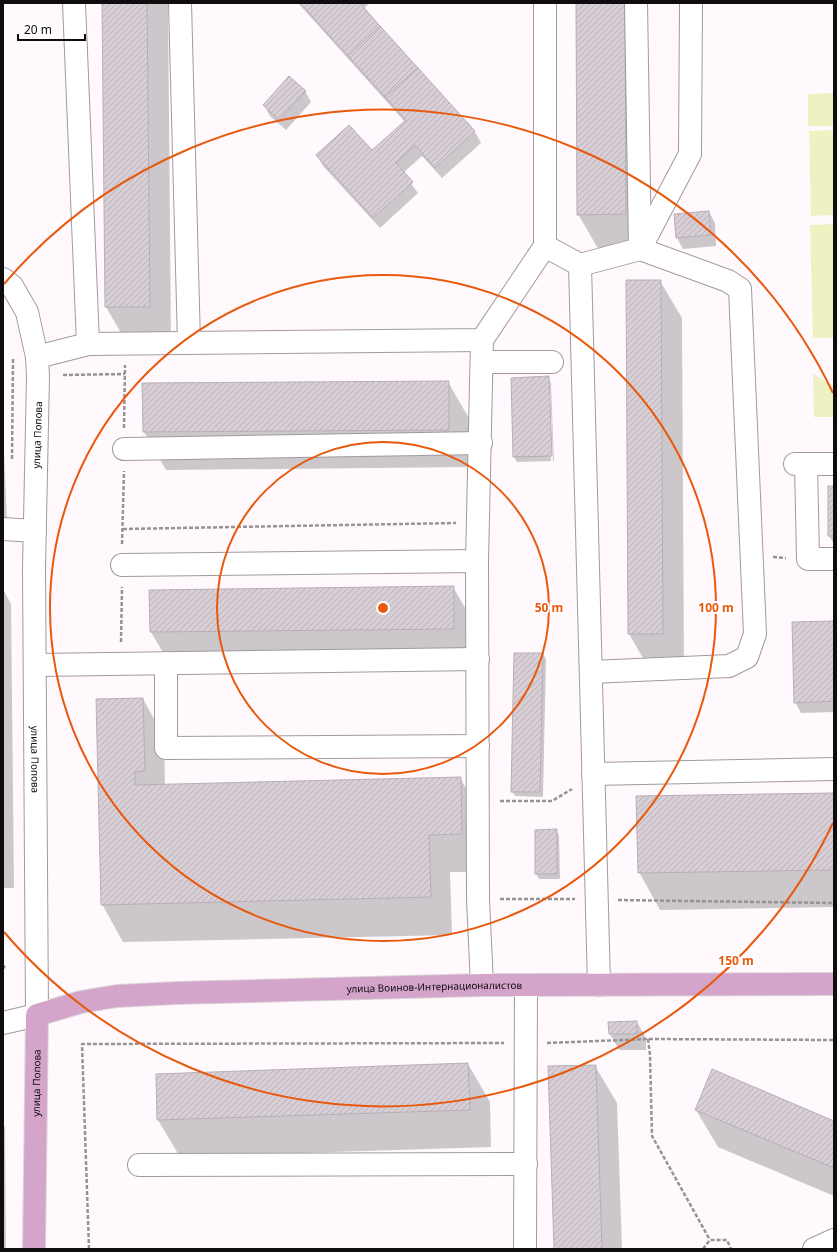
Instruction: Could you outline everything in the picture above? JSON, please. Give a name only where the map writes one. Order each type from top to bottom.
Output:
[{"type":"main road","name":"улица Воинов-Интернационалистов","points":[[37,1015],[81,1002],[117,996],[177,993],[482,985],[834,984]]},
{"type":"main road","name":"улица Попова","points":[[34,1249],[37,1015]]},
{"type":"street","points":[[74,3],[88,344]]},
{"type":"street","points":[[180,3],[189,342]]},
{"type":"street","points":[[482,985],[478,899],[477,561],[481,443],[482,340],[545,246],[545,3]]},
{"type":"street","points":[[636,3],[640,249]]},
{"type":"street","points":[[640,249],[690,154],[691,3]]},
{"type":"street","points":[[545,246],[580,265],[640,249],[728,281],[740,289],[755,634],[747,657],[730,666],[591,672]]},
{"type":"street","points":[[580,265],[599,985]]},
{"type":"street","name":"улица Попова","points":[[3,279],[12,286],[27,312],[37,357],[38,394],[34,531],[37,1015]]},
{"type":"street","points":[[37,357],[88,344],[482,340]]},
{"type":"street","points":[[482,362],[552,362]]},
{"type":"street","points":[[124,449],[481,443]]},
{"type":"street","points":[[834,464],[801,464],[808,559],[834,559]]},
{"type":"street","points":[[3,529],[34,531]]},
{"type":"street","points":[[122,566],[477,561]]},
{"type":"street","points":[[35,665],[478,659]]},
{"type":"street","points":[[166,663],[166,748],[478,746]]},
{"type":"street","points":[[593,769],[834,769]]},
{"type":"street","points":[[525,1249],[526,985]]},
{"type":"street","points":[[3,1023],[37,1015]]},
{"type":"street","points":[[139,1165],[526,1164]]},
{"type":"street","points":[[814,1249],[834,1240]]},
{"type":"path","points":[[124,449],[125,343]]},
{"type":"path","points":[[12,466],[13,356]]},
{"type":"path","points":[[62,375],[125,374]]},
{"type":"path","points":[[123,530],[479,522]]},
{"type":"path","points":[[752,556],[808,559]]},
{"type":"path","points":[[478,800],[552,802],[568,793],[593,769]]},
{"type":"path","points":[[478,899],[834,903]]},
{"type":"path","points":[[3,969],[5,965]]},
{"type":"path","points":[[648,1039],[650,1055],[652,1136],[710,1240]]},
{"type":"path","points":[[89,1249],[82,1044],[525,1043],[648,1039],[834,1040]]},
{"type":"path","points":[[704,1249],[710,1240]]},
{"type":"path","points":[[710,1240],[727,1240],[731,1249]]},
{"type":"green space","points":[[834,93],[834,126],[808,126],[808,94]]},
{"type":"green space","points":[[834,130],[834,215],[811,216],[809,131]]},
{"type":"green space","points":[[834,224],[834,338],[813,338],[810,225]]},
{"type":"green space","points":[[813,374],[834,386],[834,417],[814,417]]},
{"type":"building","points":[[102,3],[147,3],[150,307],[105,307]]},
{"type":"building","points":[[300,3],[360,3],[380,26],[348,56]]},
{"type":"building","points":[[576,3],[625,3],[626,214],[577,215]]},
{"type":"building","points":[[380,26],[418,68],[385,97],[348,56]]},
{"type":"building","points":[[418,68],[475,131],[435,168],[415,145],[396,163],[413,182],[373,218],[316,155],[349,125],[372,150],[406,120],[385,97]]},
{"type":"building","points":[[289,76],[306,91],[279,120],[263,105]]},
{"type":"building","points":[[709,211],[711,235],[676,238],[674,214]]},
{"type":"building","points":[[626,280],[661,280],[663,634],[628,634]]},
{"type":"building","points":[[549,376],[552,456],[513,457],[511,378]]},
{"type":"building","points":[[449,381],[449,430],[143,432],[142,383]]},
{"type":"building","points":[[828,486],[834,486],[834,536],[828,536]]},
{"type":"building","points":[[454,586],[454,629],[150,632],[149,590]]},
{"type":"building","points":[[834,621],[834,701],[794,703],[792,622]]},
{"type":"building","points":[[514,653],[543,653],[540,792],[511,792]]},
{"type":"building","points":[[143,698],[145,771],[135,772],[135,785],[461,777],[462,834],[429,835],[431,897],[101,905],[96,699]]},
{"type":"building","points":[[834,793],[834,870],[638,873],[636,796]]},
{"type":"building","points":[[557,829],[557,874],[535,874],[535,830]]},
{"type":"building","points":[[637,1021],[637,1034],[609,1034],[608,1022]]},
{"type":"building","points":[[468,1063],[470,1110],[157,1120],[156,1074]]},
{"type":"building","points":[[596,1065],[602,1249],[554,1249],[548,1066]]},
{"type":"building","points":[[712,1069],[834,1121],[834,1168],[695,1110]]}]
